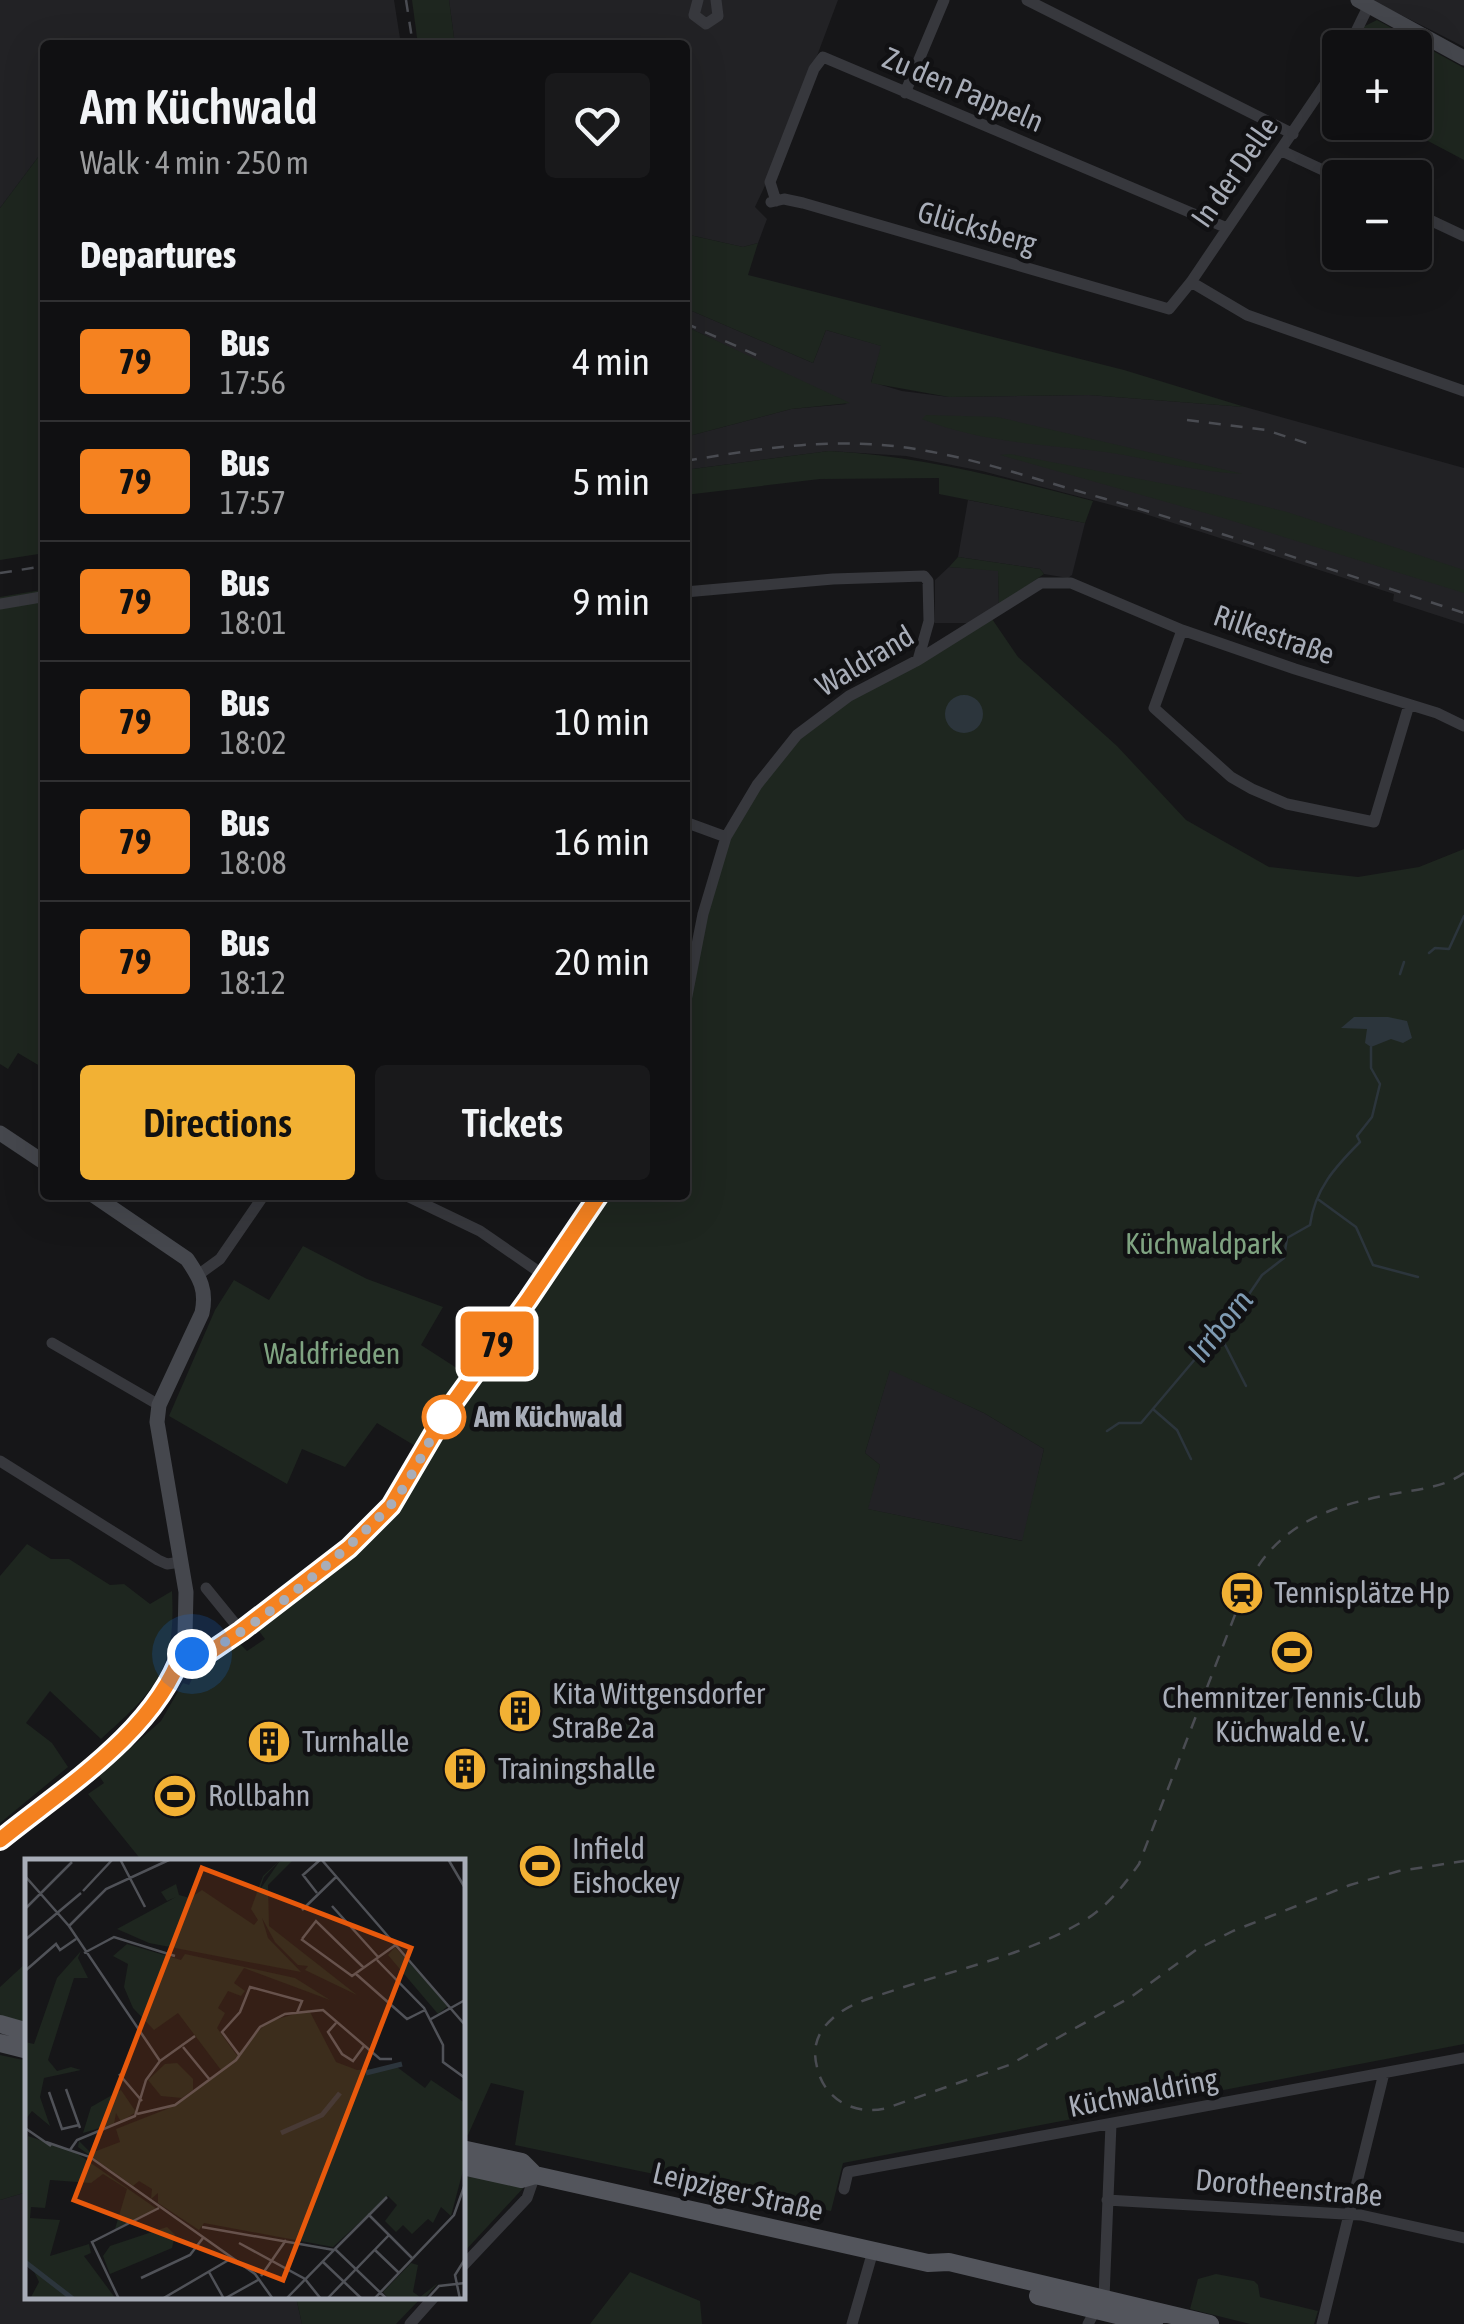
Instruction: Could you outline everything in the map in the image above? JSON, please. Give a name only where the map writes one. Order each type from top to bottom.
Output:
[{"type":"main road","points":[[0,2024],[25,2031]]},
{"type":"main road","points":[[0,2043],[25,2049]]},
{"type":"main road","name":"Leipziger Straße","points":[[465,2150],[522,2162],[535,2174],[928,2263],[949,2262],[1096,2310],[1154,2324]]},
{"type":"main road","name":"Leipziger Straße","points":[[465,2167],[520,2179],[535,2174]]},
{"type":"main road","name":"Leipziger Straße","points":[[1096,2310],[1210,2324]]},
{"type":"street","points":[[698,0],[694,15],[706,24],[718,16],[716,0]]},
{"type":"street","points":[[905,93],[944,0]]},
{"type":"street","points":[[1027,0],[1292,134]]},
{"type":"street","points":[[1354,30],[1364,2],[1464,58]]},
{"type":"street","name":"Zu den Pappeln","points":[[773,201],[770,182],[814,69],[823,57],[1227,228]]},
{"type":"street","name":"In der Delle","points":[[1169,308],[1192,282],[1322,89]]},
{"type":"street","points":[[1282,151],[1322,170]]},
{"type":"street","name":"Glücksberg","points":[[773,201],[803,203],[1169,308]]},
{"type":"street","points":[[1432,221],[1464,236]]},
{"type":"street","points":[[1192,282],[1247,314],[1464,391]]},
{"type":"street","points":[[690,592],[832,579],[924,576],[928,581],[929,620],[918,660]]},
{"type":"street","name":"Waldrand","points":[[690,980],[703,914],[726,837],[758,785],[797,735],[848,696],[918,660],[1042,583],[1071,584]]},
{"type":"street","name":"Rilkestraße","points":[[1071,584],[1182,630],[1464,726]]},
{"type":"street","points":[[0,604],[40,598]]},
{"type":"street","points":[[1182,630],[1154,708],[1231,777],[1287,804],[1374,822],[1409,705]]},
{"type":"street","points":[[690,824],[726,837]]},
{"type":"street","points":[[0,1132],[40,1160]]},
{"type":"street","points":[[0,1840],[140,1724],[160,1700],[182,1652],[187,1612],[159,1444],[160,1404],[202,1313],[205,1296],[198,1274],[187,1260],[100,1200]]},
{"type":"street","points":[[198,1274],[220,1259],[261,1200]]},
{"type":"street","points":[[424,1200],[480,1231],[545,1276]]},
{"type":"street","points":[[182,1652],[207,1654],[241,1631],[349,1548],[391,1506],[444,1416],[596,1200]]},
{"type":"street","points":[[52,1343],[160,1404]]},
{"type":"street","points":[[0,1461],[158,1560],[167,1564],[181,1562]]},
{"type":"street","points":[[206,1588],[241,1631]]},
{"type":"street","name":"Küchwaldring","points":[[844,2190],[848,2172],[1464,2058]]},
{"type":"street","points":[[1322,2324],[1384,2073]]},
{"type":"street","points":[[1096,2310],[1111,2124]]},
{"type":"street","points":[[465,2264],[527,2198],[535,2174]]},
{"type":"street","name":"Dorotheenstraße","points":[[1107,2200],[1348,2216],[1464,2238]]},
{"type":"street","points":[[852,2324],[872,2250]]},
{"type":"street","points":[[410,2324],[432,2299]]},
{"type":"shaded area","points":[[0,0],[394,0],[400,40],[40,40],[40,155],[0,208]]},
{"type":"shaded area","points":[[449,0],[838,0],[782,149],[755,207],[767,219],[758,243],[743,247],[690,235],[690,40],[454,40]]},
{"type":"shaded area","points":[[1371,0],[1464,0],[1464,47]]},
{"type":"shaded area","points":[[690,310],[813,363],[826,330],[882,346],[871,382],[902,391],[949,397],[1089,395],[1245,407],[1464,468],[1464,624],[1393,601],[1394,594],[1142,513],[982,471],[906,456],[829,451],[690,469],[690,436],[791,409],[847,404],[690,328]]},
{"type":"shaded area","points":[[968,500],[1085,523],[1072,575],[1068,578],[1044,574],[1040,569],[958,557]]},
{"type":"shaded area","points":[[949,567],[998,570],[999,605],[969,623],[935,623],[935,580]]},
{"type":"shaded area","points":[[964,695],[977,701],[983,714],[977,727],[964,733],[951,727],[945,714],[951,701]]},
{"type":"shaded area","points":[[1354,1017],[1407,1021],[1412,1038],[1403,1043],[1391,1039],[1371,1047],[1365,1043],[1367,1029],[1341,1028]]},
{"type":"shaded area","points":[[890,1369],[984,1413],[1044,1449],[1023,1541],[867,1509],[880,1465],[865,1453]]},
{"type":"shaded area","points":[[25,2193],[25,2299],[296,2299],[302,2324],[0,2324],[0,2200]]},
{"type":"green space","points":[[412,0],[449,0],[454,40],[417,40]]},
{"type":"green space","points":[[1377,20],[1395,30],[1362,30]]},
{"type":"green space","points":[[1432,50],[1464,68],[1464,160],[1426,140],[1432,140]]},
{"type":"green space","points":[[40,155],[40,554],[0,560],[0,208]]},
{"type":"green space","points":[[690,235],[743,247],[758,243],[748,275],[1124,370],[1245,407],[1089,395],[949,397],[871,383],[881,346],[826,330],[813,363],[690,310]]},
{"type":"green space","points":[[690,328],[850,403],[791,409],[690,436]]},
{"type":"green space","points":[[926,415],[997,417],[1243,474],[990,438],[922,419]]},
{"type":"green space","points":[[829,451],[930,463],[1093,501],[1085,523],[939,494],[939,478],[820,479],[690,494],[690,469]]},
{"type":"green space","points":[[1000,455],[1197,490],[1287,512],[1464,570],[1464,593],[1223,518]]},
{"type":"green space","points":[[958,557],[1040,569],[1044,574],[999,605],[998,571],[949,567]]},
{"type":"green space","points":[[40,590],[40,1066],[18,1053],[8,1069],[0,1064],[0,597]]},
{"type":"green space","name":"Küchwaldpark","points":[[990,616],[1018,657],[1117,746],[1186,820],[1269,867],[1358,877],[1419,867],[1464,849],[1464,2044],[843,2163],[831,2211],[515,2145],[524,2091],[491,2083],[465,2134],[465,1859],[140,1859],[88,1794],[104,1783],[99,1776],[161,1721],[183,1683],[189,1685],[192,1665],[207,1662],[238,1642],[247,1651],[265,1639],[256,1627],[352,1552],[398,1508],[446,1425],[599,1200],[690,1200],[690,992],[697,950],[727,840],[759,789],[800,737],[851,698]],"holes":[[[890,1370],[984,1413],[1044,1449],[1022,1541],[868,1509],[880,1465],[865,1453]]]},
{"type":"green space","name":"Waldfrieden","points":[[303,1246],[367,1279],[443,1307],[421,1345],[466,1374],[417,1447],[377,1423],[345,1467],[302,1449],[287,1484],[169,1416],[215,1310],[234,1280],[269,1300]]},
{"type":"green space","points":[[27,1544],[51,1559],[69,1559],[110,1585],[124,1584],[150,1604],[172,1591],[170,1640],[159,1676],[149,1691],[101,1739],[50,1691],[26,1723],[52,1743],[68,1767],[0,1823],[0,1576]]},
{"type":"green space","points":[[25,1964],[25,2022],[0,2015],[0,1987]]},
{"type":"green space","points":[[0,2055],[25,2060],[25,2193],[0,2200]]},
{"type":"green space","points":[[465,2168],[527,2184],[465,2251]]},
{"type":"green space","points":[[630,2272],[700,2301],[702,2324],[590,2324]]},
{"type":"green space","points":[[1216,2274],[1254,2281],[1260,2297],[1318,2311],[1314,2324],[1250,2324],[1190,2309],[1198,2279]]},
{"type":"green space","points":[[297,2299],[420,2299],[396,2324],[302,2324]]},
{"type":"waterway","name":"Irrborn","points":[[1429,953],[1435,948],[1449,949],[1464,916]]},
{"type":"waterway","points":[[1400,974],[1404,962]]},
{"type":"waterway","name":"Irrborn","points":[[1107,1431],[1119,1423],[1141,1423],[1262,1275],[1284,1258],[1287,1238],[1310,1225],[1321,1190],[1360,1142],[1357,1136],[1372,1117],[1380,1084],[1371,1068],[1371,1047]]},
{"type":"waterway","points":[[1319,1200],[1356,1227],[1373,1265],[1418,1277]]},
{"type":"waterway","points":[[1218,1331],[1246,1386]]},
{"type":"waterway","points":[[1154,1410],[1177,1430],[1191,1459]]},
{"type":"railway","points":[[406,0],[412,40]]},
{"type":"railway","points":[[690,325],[765,359]]},
{"type":"railway","points":[[1187,420],[1266,430],[1312,445]]},
{"type":"railway","points":[[690,460],[820,444],[924,450],[1141,509],[1464,613]]},
{"type":"railway","points":[[0,573],[40,567]]},
{"type":"railway","points":[[1464,1473],[1432,1487],[1372,1498],[1326,1512],[1305,1522],[1270,1551],[1243,1594],[1139,1864],[1120,1889],[1089,1918],[1037,1944],[874,1997],[839,2013],[817,2041],[821,2079],[843,2103],[864,2110],[887,2108],[1009,2065],[1131,1997],[1196,1950],[1233,1931],[1350,1885],[1399,1871],[1464,1861]]},
{"type":"bus line","name":"79","points":[[0,1840],[140,1724],[160,1700],[182,1652],[207,1654],[241,1631],[349,1548],[391,1506],[444,1416],[596,1200]]},
{"type":"place","name":"Am Küchwald","points":[[444,1417]]},
{"type":"place","name":"Tennisplätze Hp","points":[[1242,1593]]},
{"type":"place","name":"Chemnitzer Tennis-Club Küchwald e. V.","points":[[1292,1652]]},
{"type":"place","name":"Kita Wittgensdorfer Straße 2a","points":[[520,1711]]},
{"type":"place","name":"Turnhalle","points":[[269,1742]]},
{"type":"place","name":"Trainingshalle","points":[[465,1769]]},
{"type":"place","name":"Rollbahn","points":[[175,1796]]},
{"type":"place","name":"Infield Eishockey","points":[[540,1866]]},
{"type":"route","points":[[192,1654],[207,1654],[349,1548],[391,1506],[444,1417]]}]
